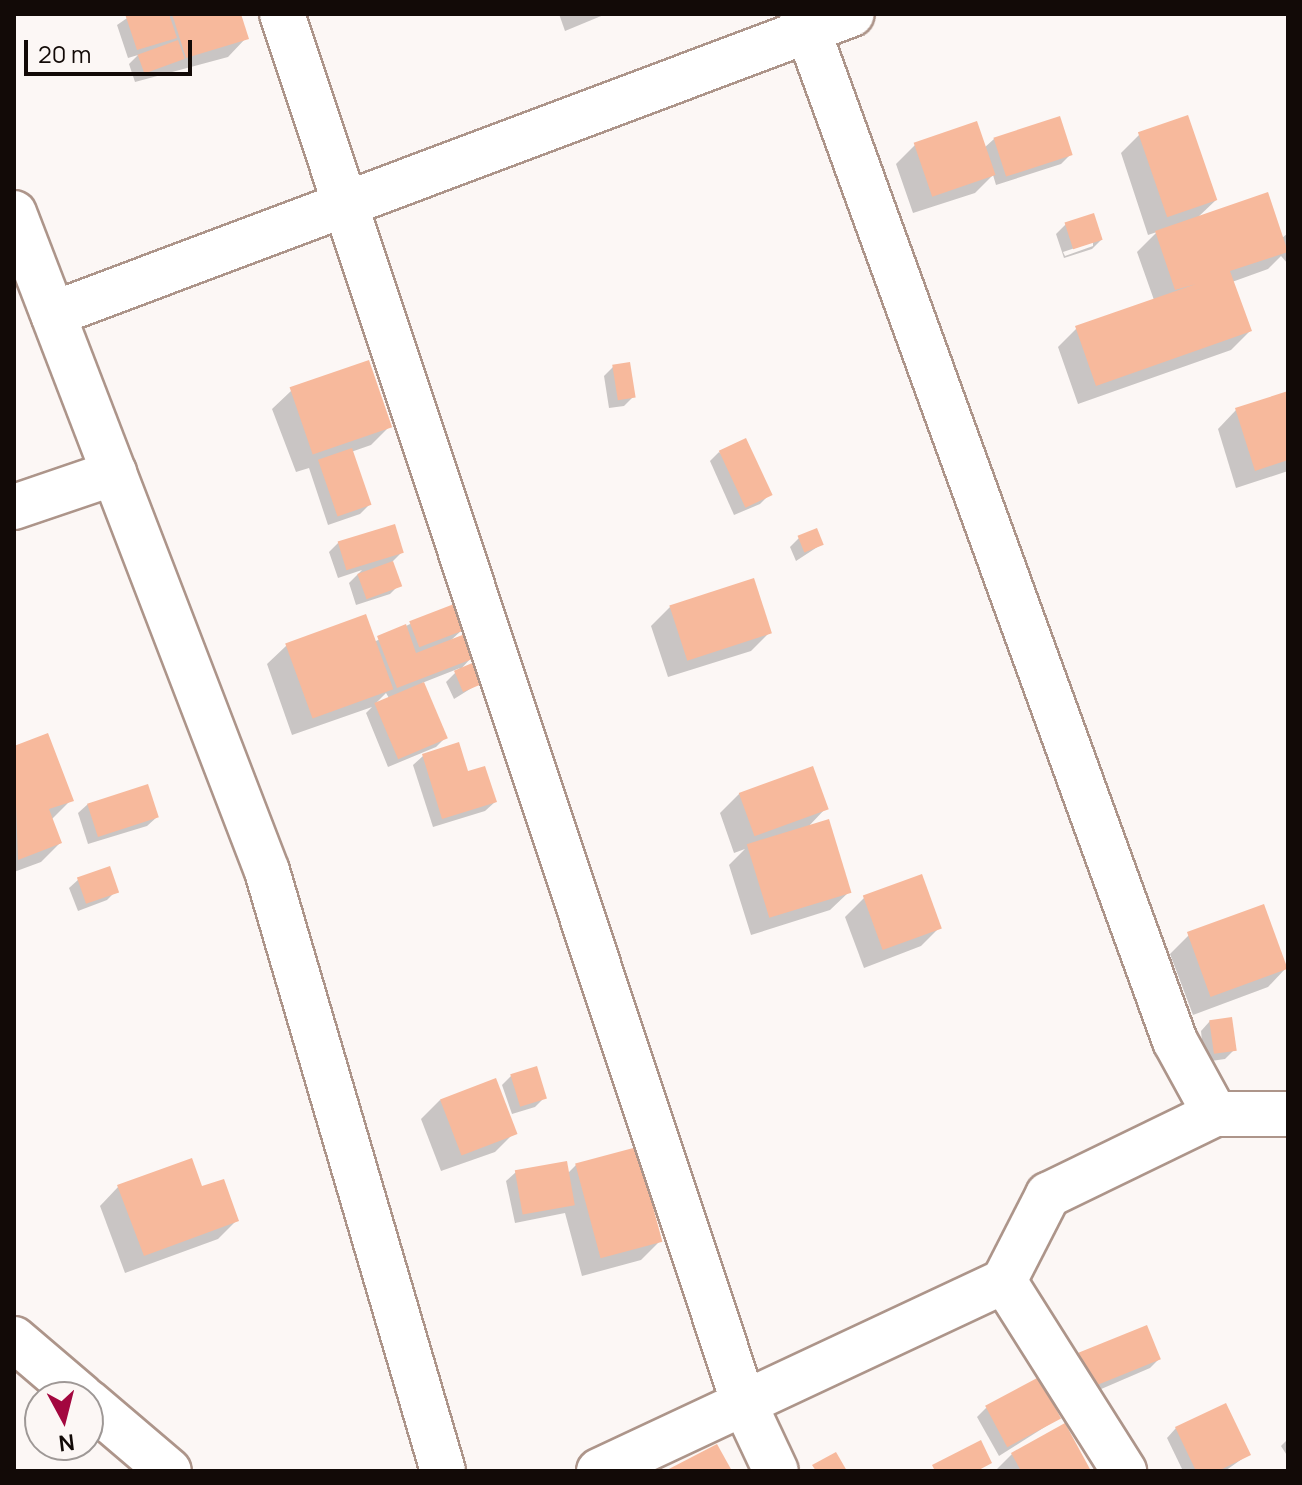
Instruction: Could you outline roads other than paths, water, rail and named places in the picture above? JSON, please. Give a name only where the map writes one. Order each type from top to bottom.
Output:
[{"type":"street","points":[[282,14],[743,1401],[776,1471]]},
{"type":"street","points":[[53,314],[804,22],[852,14]]},
{"type":"street","points":[[804,22],[1175,1041],[1215,1114]]},
{"type":"street","points":[[14,213],[267,871],[443,1471]]},
{"type":"street","points":[[14,507],[114,473]]},
{"type":"street","points":[[599,1471],[1004,1281],[1048,1195],[1215,1114],[1288,1114]]},
{"type":"street","points":[[1004,1281],[1124,1471]]},
{"type":"street","points":[[14,1339],[63,1381]]},
{"type":"street","points":[[104,1416],[169,1471]]}]
